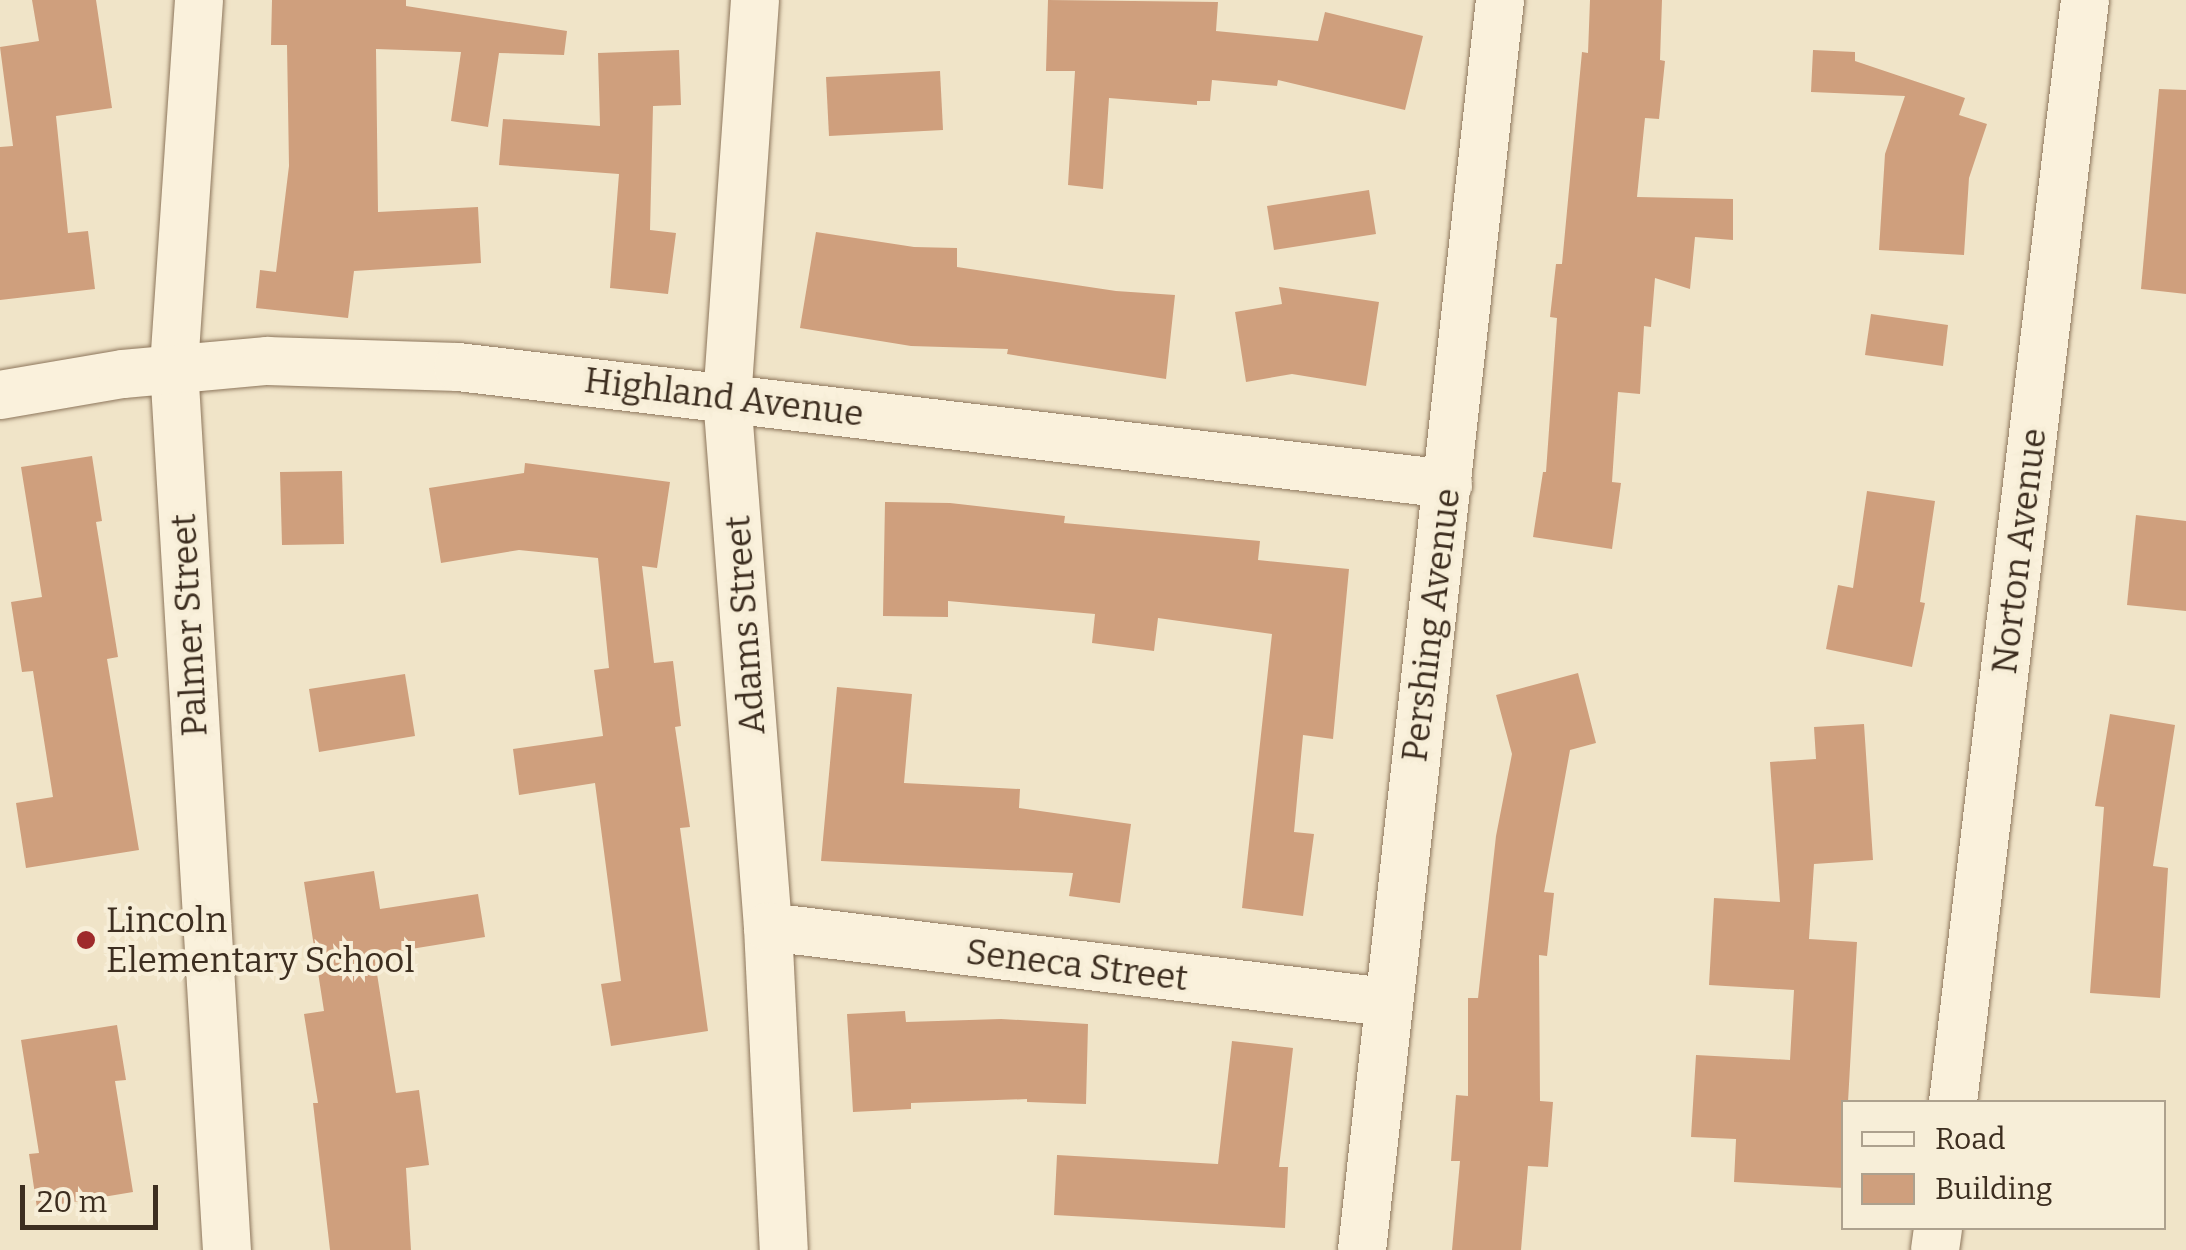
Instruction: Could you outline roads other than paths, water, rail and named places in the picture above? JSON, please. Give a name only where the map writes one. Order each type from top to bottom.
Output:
[{"type":"street","name":"Palmer Street","points":[[198,0],[174,367],[227,1250]]},
{"type":"street","name":"Adams Street","points":[[754,0],[728,397],[768,927],[784,1250]]},
{"type":"street","name":"Pershing Avenue","points":[[1362,1250],[1386,1002],[1448,484],[1500,0]]},
{"type":"street","name":"Norton Avenue","points":[[1953,1100],[2084,0]]},
{"type":"street","name":"Highland Avenue","points":[[0,395],[174,367],[267,361],[458,366],[1448,484]]},
{"type":"street","name":"Seneca Street","points":[[768,927],[1386,1002]]},
{"type":"place","name":"Lincoln Elementary School","points":[[86,940]]}]
